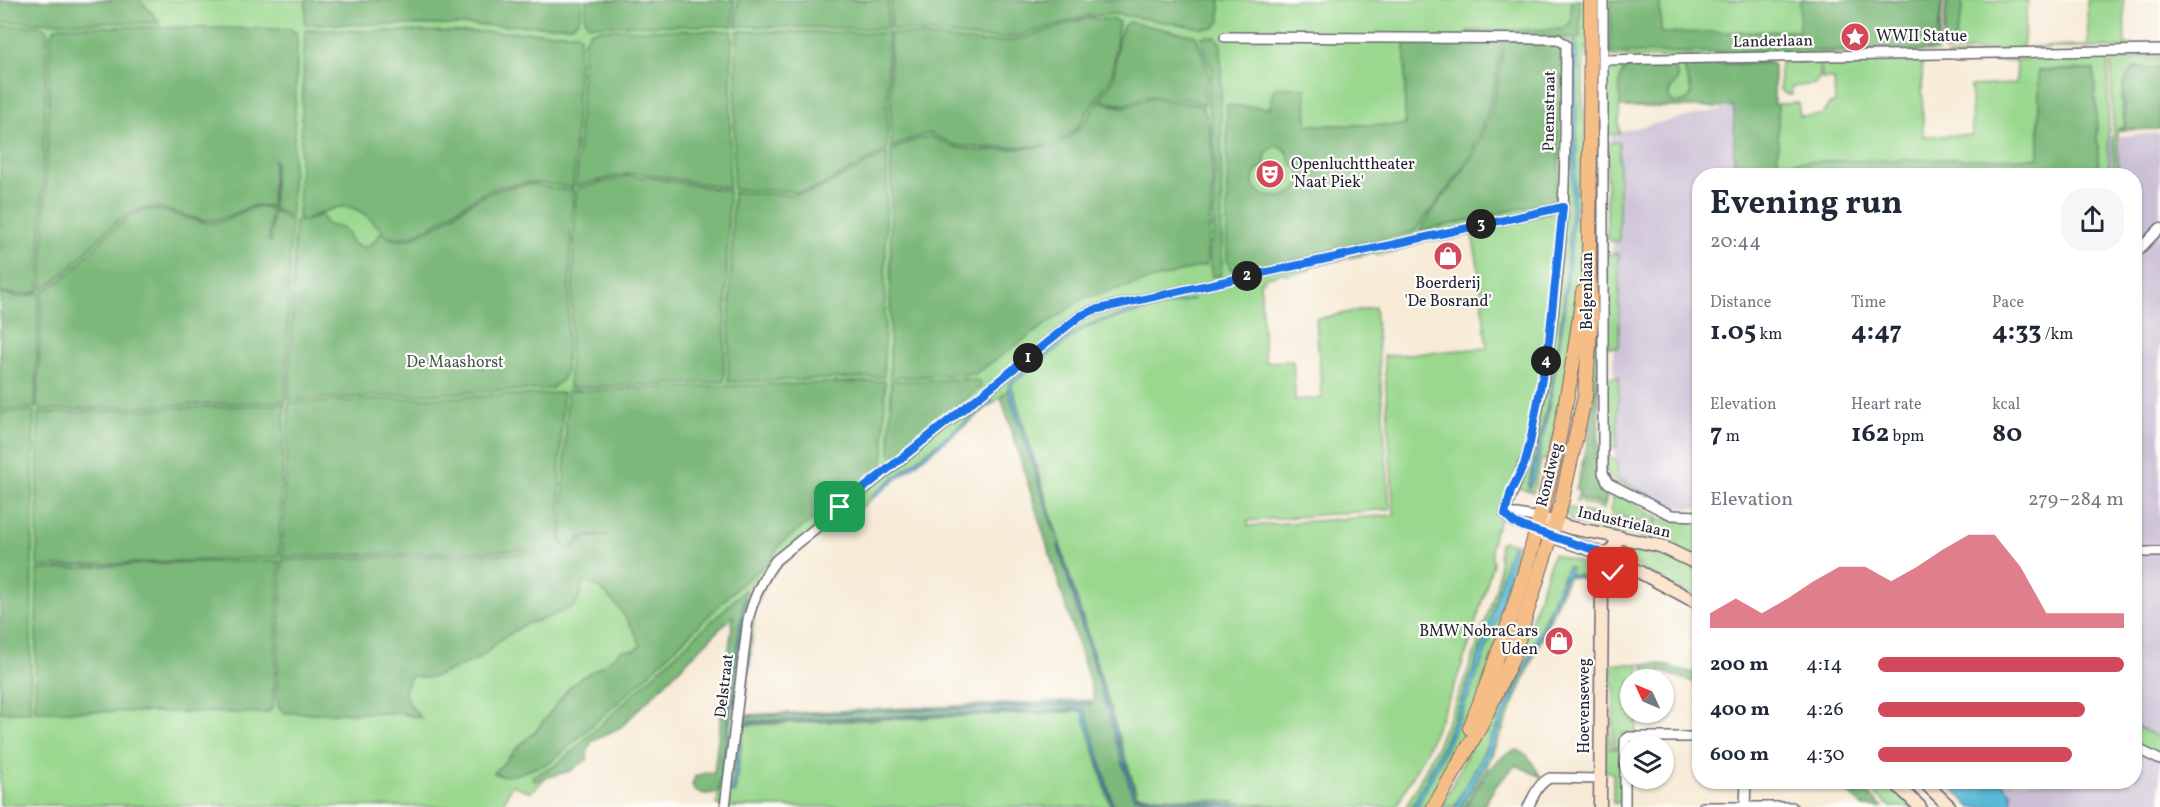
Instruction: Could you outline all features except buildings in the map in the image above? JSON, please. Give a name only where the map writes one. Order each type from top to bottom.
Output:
[{"type":"main road","name":"Rondweg","points":[[1434,807],[1480,727],[1503,680],[1518,642],[1553,530],[1585,396],[1591,318],[1589,267],[1591,0]]},
{"type":"main road","name":"Rondweg","points":[[1450,779],[1495,664],[1555,459],[1570,386],[1589,267]]},
{"type":"main road","name":"Industrielaan","points":[[1537,524],[1614,558],[1692,600]]},
{"type":"main road","name":"Industrielaan","points":[[1553,530],[1571,528],[1660,546],[1692,561]]},
{"type":"main road","name":"Hoevenseweg","points":[[1602,807],[1602,588],[1614,558],[1619,537]]},
{"type":"main road","points":[[1904,789],[1920,807]]},
{"type":"main road","points":[[1931,789],[1950,807]]},
{"type":"street","name":"Belgenlaan","points":[[1603,0],[1603,473],[1608,483],[1663,511],[1672,515],[1692,516]]},
{"type":"street","name":"Pnemstraat","points":[[1225,37],[1558,39],[1566,45],[1563,207],[1549,341],[1535,421],[1524,465],[1511,491],[1505,514],[1517,514],[1537,524]]},
{"type":"street","name":"Landerlaan","points":[[1603,60],[2160,50]]},
{"type":"street","name":"Delstraat","points":[[725,807],[748,618],[754,598],[766,573],[776,560],[794,544],[1075,321],[1094,310],[1563,207]]},
{"type":"street","points":[[2142,247],[2160,228]]},
{"type":"street","points":[[2142,552],[2160,552]]},
{"type":"street","points":[[1625,807],[1625,740],[1629,737],[1692,737]]},
{"type":"street","points":[[2142,751],[2160,760]]},
{"type":"street","points":[[1528,807],[1539,787],[1550,778],[1601,779]]},
{"type":"street","points":[[1745,807],[1746,789]]},
{"type":"street","points":[[1702,807],[1792,807]]},
{"type":"shaded area","points":[[1734,107],[1735,168],[1692,168],[1692,508],[1666,507],[1615,479],[1611,133]]},
{"type":"shaded area","points":[[2160,133],[2160,807],[2013,807],[2006,789],[2142,789],[2142,168],[2091,168],[2097,138]]},
{"type":"green space","name":"De Maashorst","points":[[0,0],[1931,0],[1926,42],[1678,51],[1931,50],[1936,48],[1943,0],[1937,52],[1637,58],[1611,56],[1607,48],[1600,48],[1599,470],[1600,479],[1609,489],[1605,505],[1607,490],[1597,476],[1596,467],[1596,371],[1591,429],[1585,427],[1593,328],[1595,48],[1586,48],[1583,70],[1586,142],[1580,302],[1571,366],[1547,460],[1542,459],[1533,492],[1517,486],[1527,462],[1539,412],[1557,298],[1565,208],[1393,244],[1349,256],[1392,247],[1398,251],[1376,255],[1375,253],[1309,266],[1310,270],[1286,275],[1285,272],[1264,278],[1260,282],[1265,362],[1293,361],[1295,400],[1322,398],[1316,319],[1375,307],[1390,509],[1248,521],[1248,526],[1394,515],[1384,356],[1487,348],[1478,265],[1471,230],[1547,213],[1554,214],[1559,222],[1545,351],[1528,442],[1508,492],[1497,529],[1495,529],[1491,547],[1493,563],[1471,639],[1454,687],[1426,751],[1396,807],[1295,807],[1137,795],[1011,387],[994,403],[992,401],[871,496],[873,498],[860,508],[858,507],[835,526],[833,524],[795,552],[765,586],[754,617],[732,792],[735,792],[744,725],[1080,711],[1083,712],[1110,807],[727,807],[750,623],[756,598],[771,570],[745,590],[752,597],[745,626],[722,806],[717,805],[719,791],[721,791],[747,599],[744,591],[531,792],[512,785],[501,807],[0,805]],"holes":[[[1572,206],[1575,206],[1555,371],[1539,458],[1529,488],[1552,383],[1563,304]]]},
{"type":"green space","points":[[0,0],[140,0],[159,23],[0,22]]},
{"type":"green space","points":[[306,0],[581,0],[581,15],[576,23],[569,26],[305,24]]},
{"type":"green space","points":[[586,0],[734,0],[733,26],[589,25],[585,20]]},
{"type":"green space","points":[[738,0],[888,0],[888,29],[736,26]]},
{"type":"green space","points":[[891,0],[1220,0],[1220,21],[1214,28],[1201,28],[1116,14],[1087,16],[1017,36],[982,38],[891,29]]},
{"type":"green space","points":[[1571,0],[1580,0],[1580,38],[1467,37],[1467,31],[1563,29],[1571,21]]},
{"type":"green space","points":[[1611,0],[1660,0],[1661,33],[1799,31],[1800,0],[1942,0],[1936,48],[1931,50],[1610,53]]},
{"type":"green space","points":[[1946,0],[1943,46],[1945,48],[1963,11],[1962,0],[2028,1],[2023,47],[2019,50],[1945,52],[1942,46]]},
{"type":"green space","points":[[1947,0],[1962,0],[1963,10],[1952,48],[1943,46]]},
{"type":"green space","points":[[2087,0],[2124,0],[2125,45],[2148,45],[2144,48],[2033,48],[2088,46]]},
{"type":"green space","points":[[1090,18],[1119,22],[1112,76],[1076,129],[1065,138],[1041,146],[980,148],[954,145],[930,133],[891,148],[890,33],[978,42],[1006,41]]},
{"type":"green space","points":[[1130,22],[1196,36],[1210,75],[1204,93],[1205,105],[1185,99],[1158,97],[1143,98],[1124,104],[1100,99],[1114,78],[1118,40],[1124,25]]},
{"type":"green space","points":[[0,26],[42,26],[48,31],[39,291],[24,294],[0,292]]},
{"type":"green space","points":[[61,26],[290,29],[296,32],[291,217],[273,208],[274,159],[271,207],[255,206],[214,220],[197,219],[156,207],[133,212],[106,231],[68,270],[42,289],[51,36],[55,28]]},
{"type":"green space","points":[[599,29],[732,31],[729,188],[639,173],[576,186],[584,40],[590,32]]},
{"type":"green space","points":[[305,30],[577,33],[580,37],[573,187],[520,183],[499,187],[476,197],[427,229],[417,234],[398,238],[385,232],[362,212],[348,207],[333,208],[312,217],[298,219]]},
{"type":"green space","points":[[737,31],[888,33],[887,150],[815,189],[798,192],[733,189]]},
{"type":"green space","points":[[1216,37],[1221,45],[1222,265],[1220,276],[1212,277],[1209,259],[1213,231],[1215,161],[1207,98],[1213,71],[1204,51],[1201,38]]},
{"type":"green space","points":[[1405,40],[1501,41],[1492,98],[1478,140],[1459,174],[1414,232],[1236,272],[1230,268],[1227,260],[1227,105],[1270,108],[1275,88],[1306,88],[1307,125],[1405,125]],"holes":[[[1277,146],[1287,152],[1290,163],[1302,176],[1299,186],[1292,193],[1272,197],[1256,190],[1253,183],[1259,168],[1265,166],[1265,156],[1268,151]]]},
{"type":"green space","points":[[1504,41],[1553,42],[1561,48],[1558,200],[1420,231],[1469,161],[1482,138],[1495,97]]},
{"type":"green space","points":[[2160,52],[2160,56],[2117,57],[2114,59],[2160,59],[2160,68],[2136,67],[2121,98],[2125,127],[2117,130],[2118,168],[2114,168],[2111,55]]},
{"type":"green space","points":[[2108,54],[2109,168],[2099,168],[2094,70],[2039,70],[2039,158],[1777,162],[1778,104],[1798,103],[1800,116],[1822,115],[1829,104],[1835,103],[1834,79],[1822,79],[1821,60],[1939,57],[1940,62],[1922,62],[1923,136],[1972,135],[1971,86],[2016,84],[2017,61],[1945,61],[1947,56]]},
{"type":"green space","points":[[1769,61],[1772,63],[1683,66],[1690,85],[1691,96],[1683,102],[1674,103],[1669,98],[1669,92],[1678,78],[1620,79],[1619,134],[1607,132],[1606,68],[1613,64]]},
{"type":"green space","points":[[1782,61],[1819,61],[1820,77],[1815,84],[1792,87],[1792,95],[1783,93],[1780,89]]},
{"type":"green space","points":[[1772,63],[1774,67],[1774,105],[1778,104],[1778,162],[2039,158],[2039,70],[2094,70],[2099,168],[1734,168],[1734,107],[1620,107],[1620,79],[1628,66],[1675,66],[1678,78],[1669,92],[1669,98],[1674,103],[1688,100],[1691,90],[1683,66]]},
{"type":"green space","points":[[2136,67],[2160,68],[2160,129],[2117,130],[2125,126],[2123,88],[2129,74]]},
{"type":"green space","points":[[1152,98],[1201,105],[1207,118],[1211,136],[1212,182],[1206,265],[1084,298],[975,374],[890,378],[891,151],[909,142],[930,136],[952,147],[979,151],[1055,146],[1075,133],[1099,101],[1128,106]]},
{"type":"green space","points":[[1619,142],[1619,241],[1611,241],[1607,238],[1607,145]]},
{"type":"green space","points":[[887,153],[884,377],[728,382],[733,192],[791,195],[815,191]]},
{"type":"green space","points":[[628,176],[647,177],[729,191],[724,382],[569,388],[576,189]]},
{"type":"green space","points":[[530,184],[564,190],[573,189],[566,371],[563,379],[551,389],[289,400],[295,221],[306,221],[322,214],[326,223],[343,228],[353,244],[364,248],[375,241],[381,232],[395,240],[418,236],[482,197],[502,189]]},
{"type":"green space","points":[[261,206],[271,209],[269,241],[271,242],[273,210],[291,220],[286,401],[45,410],[37,408],[42,292],[66,276],[121,223],[143,211],[162,210],[199,221],[216,223]]},
{"type":"green space","points":[[1611,254],[1619,254],[1619,347],[1607,347],[1606,259]]},
{"type":"green space","points":[[39,293],[35,408],[0,410],[0,294],[21,297]]},
{"type":"green space","points":[[1597,368],[1596,467],[1597,476],[1607,490],[1605,505],[1586,500],[1576,489],[1591,429]]},
{"type":"green space","points":[[1619,377],[1617,447],[1606,449],[1606,378]]},
{"type":"green space","points":[[968,379],[980,381],[981,387],[893,456],[890,453],[891,381]]},
{"type":"green space","points":[[885,381],[882,467],[783,542],[774,553],[772,560],[740,585],[645,678],[550,763],[514,775],[501,776],[494,773],[535,732],[568,689],[580,678],[604,665],[622,650],[634,650],[641,646],[626,618],[610,598],[593,585],[584,582],[578,601],[573,607],[526,624],[501,639],[480,658],[437,676],[425,678],[412,676],[406,688],[406,698],[421,718],[400,713],[284,713],[278,706],[282,560],[566,552],[573,549],[583,538],[609,535],[582,537],[570,548],[565,547],[562,541],[567,391]]},
{"type":"green space","points":[[1012,387],[1137,795],[1295,807],[1252,807],[1135,796],[1059,544],[1132,795],[1135,799],[1230,807],[1114,807],[1086,713],[1083,709],[747,721],[747,723],[1082,710],[1084,712],[1112,807],[1083,712],[1080,711],[744,725],[745,715],[1095,700],[1001,397],[1008,390],[1055,534]],"holes":[[[1091,703],[1091,705],[752,716]]]},
{"type":"green space","points":[[563,393],[560,541],[566,549],[282,557],[289,403]]},
{"type":"green space","points":[[285,404],[279,557],[37,567],[38,412]]},
{"type":"green space","points":[[34,411],[30,712],[0,712],[0,413]]},
{"type":"green space","points":[[1607,458],[1617,461],[1617,478],[1671,505],[1671,510],[1611,479],[1607,471]]},
{"type":"green space","points":[[1579,490],[1580,496],[1605,505],[1604,509],[1582,503],[1582,500],[1576,502]]},
{"type":"green space","points":[[1613,491],[1658,518],[1655,523],[1645,517],[1642,520],[1654,527],[1659,519],[1692,521],[1692,554],[1658,538],[1640,522],[1611,513]]},
{"type":"green space","points":[[1565,507],[1599,515],[1600,528],[1577,524],[1569,518]]},
{"type":"green space","points":[[1611,517],[1638,524],[1653,539],[1607,530]]},
{"type":"green space","points":[[1503,541],[1528,547],[1473,714],[1428,807],[1417,807],[1443,754],[1477,673],[1509,573],[1513,546],[1510,549],[1504,578],[1489,625],[1454,718],[1412,807],[1406,807],[1437,745],[1472,659],[1496,586],[1500,543]]},
{"type":"green space","points":[[1630,545],[1679,559],[1692,567],[1692,596],[1625,559],[1624,549]]},
{"type":"green space","points":[[1553,554],[1593,567],[1592,580],[1568,577],[1486,769],[1464,807],[1460,807],[1483,768],[1567,576],[1585,578],[1585,576],[1568,574],[1567,567],[1486,748],[1454,807],[1441,807],[1528,630]]},
{"type":"green space","points":[[279,561],[274,699],[273,707],[268,713],[35,711],[37,570],[163,563]]},
{"type":"green space","points":[[745,590],[719,793],[705,794],[695,791],[692,785],[695,776],[714,773],[733,616],[621,727],[591,742],[587,754],[588,759],[570,771],[534,781],[532,776],[555,766],[575,749]]},
{"type":"green space","points":[[1608,662],[1610,749],[1620,749],[1622,799],[1619,803],[1613,803],[1613,773],[1604,771],[1605,663]]},
{"type":"green space","points":[[1612,664],[1639,664],[1639,669],[1620,669],[1620,723],[1636,723],[1636,733],[1620,735],[1620,747],[1613,747],[1614,683],[1612,683]]},
{"type":"green space","points":[[1642,664],[1660,664],[1692,672],[1692,682],[1674,676],[1674,669],[1644,669]]},
{"type":"green space","points":[[2142,729],[2160,738],[2160,758],[2142,749]]},
{"type":"green space","points":[[1518,750],[1528,756],[1541,777],[1516,765],[1495,787],[1483,807],[1466,807],[1493,765],[1500,758]]},
{"type":"green space","points":[[1843,789],[1863,789],[1883,807],[1864,807]]},
{"type":"green space","points":[[1869,789],[1895,789],[1914,807],[1891,807]]},
{"type":"water","points":[[1575,40],[1578,59],[1576,177],[1566,300],[1554,381],[1535,475],[1529,488],[1553,379],[1567,270],[1573,160],[1573,50]]},
{"type":"water","points":[[1194,299],[1099,322],[1083,329],[1011,385],[1055,534],[1008,389],[1009,383],[1066,338],[1090,324],[1123,314]]},
{"type":"water","points":[[992,401],[993,403],[877,495],[873,498],[871,496]]},
{"type":"water","points":[[1059,544],[1135,796],[1252,807],[1230,807],[1133,797]]},
{"type":"water","points":[[1511,546],[1515,548],[1507,582],[1475,681],[1433,776],[1417,807],[1412,807],[1441,749],[1475,668]]},
{"type":"water","points":[[1567,567],[1571,568],[1569,574],[1586,576],[1585,578],[1567,576],[1483,768],[1460,807],[1454,807],[1500,719]]},
{"type":"water","points":[[745,598],[747,599],[719,791],[739,630]]},
{"type":"water","points":[[751,653],[735,793],[732,792],[749,654]]},
{"type":"water","points":[[1091,703],[1091,705],[752,716]]},
{"type":"water","points":[[1083,709],[1113,805],[1126,807],[1112,807],[1082,710],[746,722]]},
{"type":"water","points":[[1953,789],[2008,789],[2011,792],[2012,807],[1970,807]]},
{"type":"place","name":"WWII Statue","points":[[1855,37]]},
{"type":"place","name":"Openluchttheater 'Naat Piek'","points":[[1270,174]]},
{"type":"place","name":"Boerderij 'De Bosrand'","points":[[1448,256]]},
{"type":"place","name":"BMW NobraCars Uden","points":[[1559,641]]},
{"type":"route","points":[[840,507],[1080,316],[1094,310],[1563,207],[1549,341],[1530,443],[1524,465],[1511,491],[1505,514],[1513,522],[1524,527],[1600,552],[1618,561],[1613,573]]}]
